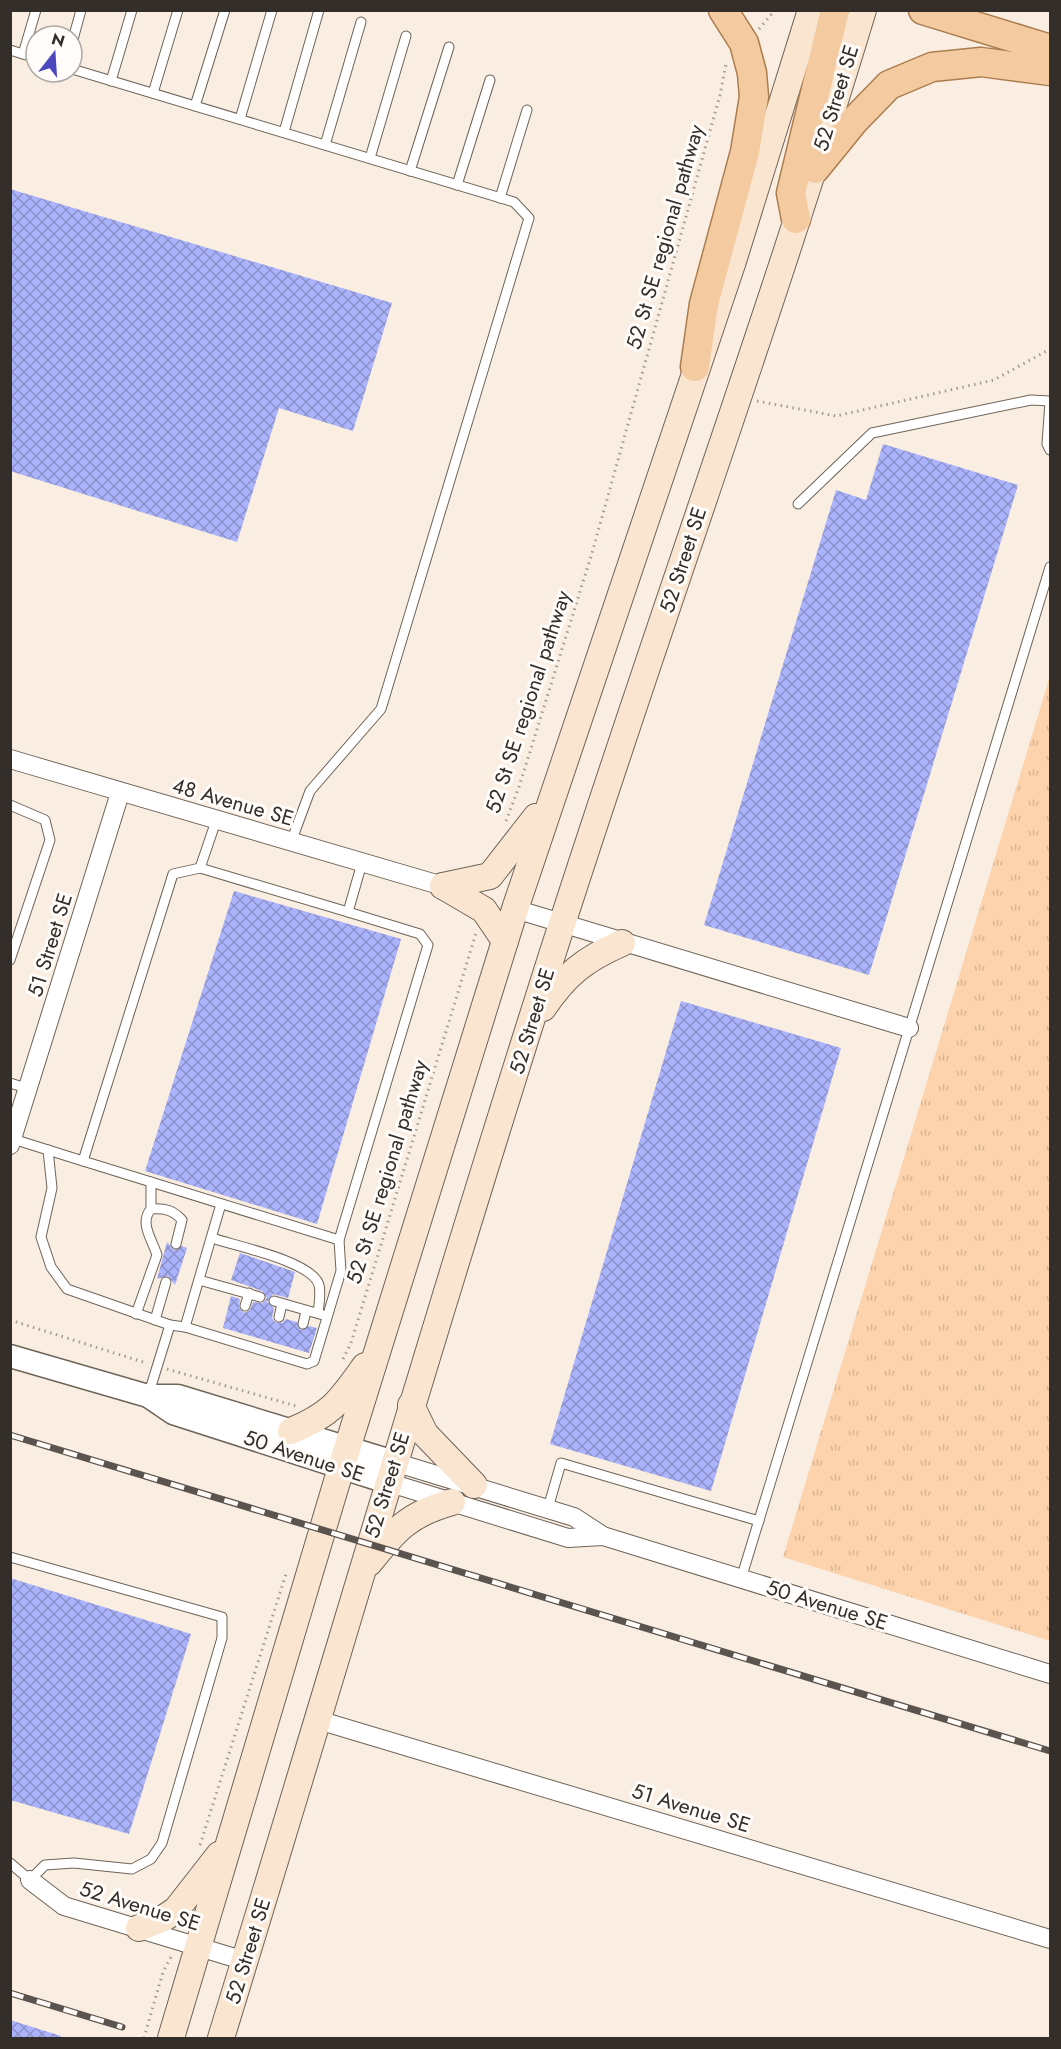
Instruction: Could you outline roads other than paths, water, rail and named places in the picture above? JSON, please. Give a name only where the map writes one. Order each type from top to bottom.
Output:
[{"type":"main road","points":[[695,367],[704,304],[745,152],[754,97],[752,73],[744,43],[723,10]]},
{"type":"main road","points":[[171,2038],[188,1943],[227,1845],[344,1458],[550,798],[733,261],[811,10]]},
{"type":"main road","points":[[796,219],[790,193],[835,10]]},
{"type":"main road","name":"52 Street SE","points":[[221,2038],[411,1405],[562,924],[796,219],[815,169],[863,10]]},
{"type":"main road","points":[[923,10],[1050,49]]},
{"type":"main road","points":[[815,169],[855,121],[890,85],[932,68],[981,62],[1050,71]]},
{"type":"main road","points":[[443,886],[490,876],[550,798]]},
{"type":"main road","points":[[443,886],[484,910],[505,941]]},
{"type":"main road","points":[[529,1031],[560,982],[591,956],[622,943]]},
{"type":"main road","points":[[291,1431],[318,1420],[334,1407],[378,1349]]},
{"type":"main road","points":[[411,1405],[425,1434],[474,1485]]},
{"type":"main road","points":[[361,1573],[404,1522],[419,1513],[452,1502]]},
{"type":"main road","points":[[139,1928],[164,1918],[176,1910],[227,1845]]},
{"type":"street","name":"48 Avenue SE","points":[[11,762],[443,886]]},
{"type":"street","name":"51 Street SE","points":[[12,1142],[120,793]]},
{"type":"street","points":[[515,909],[909,1028]]},
{"type":"street","name":"50 Avenue SE","points":[[10,1356],[148,1396],[178,1396],[291,1431],[344,1458]]},
{"type":"street","name":"50 Avenue SE","points":[[148,1396],[173,1413],[391,1472],[474,1485],[574,1517],[603,1536],[1050,1674]]},
{"type":"street","name":"50 Avenue SE","points":[[391,1472],[452,1502],[568,1538],[603,1536]]},
{"type":"street","name":"51 Avenue SE","points":[[318,1720],[1050,1940]]},
{"type":"street","name":"52 Avenue SE","points":[[30,1880],[64,1906],[245,1961]]},
{"type":"lane","points":[[10,50],[23,54],[36,10]]},
{"type":"lane","points":[[111,81],[132,10]]},
{"type":"lane","points":[[153,93],[178,10]]},
{"type":"lane","points":[[195,106],[225,10]]},
{"type":"lane","points":[[240,119],[272,10]]},
{"type":"lane","points":[[284,132],[319,10]]},
{"type":"lane","points":[[325,145],[361,22]]},
{"type":"lane","points":[[370,158],[406,36]]},
{"type":"lane","points":[[410,171],[449,47]]},
{"type":"lane","points":[[84,73],[514,202],[529,218],[381,709],[310,791],[291,842]]},
{"type":"lane","points":[[457,185],[490,80]]},
{"type":"lane","points":[[500,198],[527,110]]},
{"type":"lane","points":[[798,504],[872,434],[1031,400],[1050,401],[1047,444],[1050,450]]},
{"type":"lane","points":[[741,1579],[1050,567]]},
{"type":"lane","points":[[10,805],[45,820],[50,840],[10,960]]},
{"type":"lane","points":[[200,868],[216,820]]},
{"type":"lane","points":[[348,912],[362,863]]},
{"type":"lane","points":[[48,1150],[52,1188],[41,1237],[51,1267],[67,1289],[170,1325],[237,1337],[269,1352],[307,1364],[314,1361],[341,1272],[339,1240],[428,945],[420,934],[200,868],[173,874],[83,1161]]},
{"type":"lane","points":[[10,1083],[28,1089]]},
{"type":"lane","points":[[12,1142],[48,1150],[339,1240]]},
{"type":"lane","points":[[136,1314],[157,1255],[145,1225],[146,1215],[151,1209],[151,1182]]},
{"type":"lane","points":[[185,1327],[221,1204]]},
{"type":"lane","points":[[151,1209],[164,1208],[176,1213],[182,1220],[176,1244]]},
{"type":"lane","points":[[212,1238],[297,1265],[312,1273],[319,1285],[318,1313]]},
{"type":"lane","points":[[199,1280],[260,1297]]},
{"type":"lane","points":[[154,1320],[166,1282]]},
{"type":"lane","points":[[245,1306],[249,1293]]},
{"type":"lane","points":[[279,1317],[278,1303],[328,1317]]},
{"type":"lane","points":[[303,1324],[306,1311]]},
{"type":"lane","points":[[148,1396],[170,1325]]},
{"type":"lane","points":[[269,1352],[271,1342]]},
{"type":"lane","points":[[292,1359],[296,1350]]},
{"type":"lane","points":[[548,1508],[561,1463],[759,1521]]},
{"type":"lane","points":[[10,1557],[222,1617],[222,1638],[216,1661],[162,1842],[152,1859],[132,1869],[74,1863],[45,1865],[30,1880],[10,1863]]},
{"type":"railway","points":[[10,1435],[1050,1751]]},
{"type":"railway","points":[[10,1993],[122,2027]]}]
